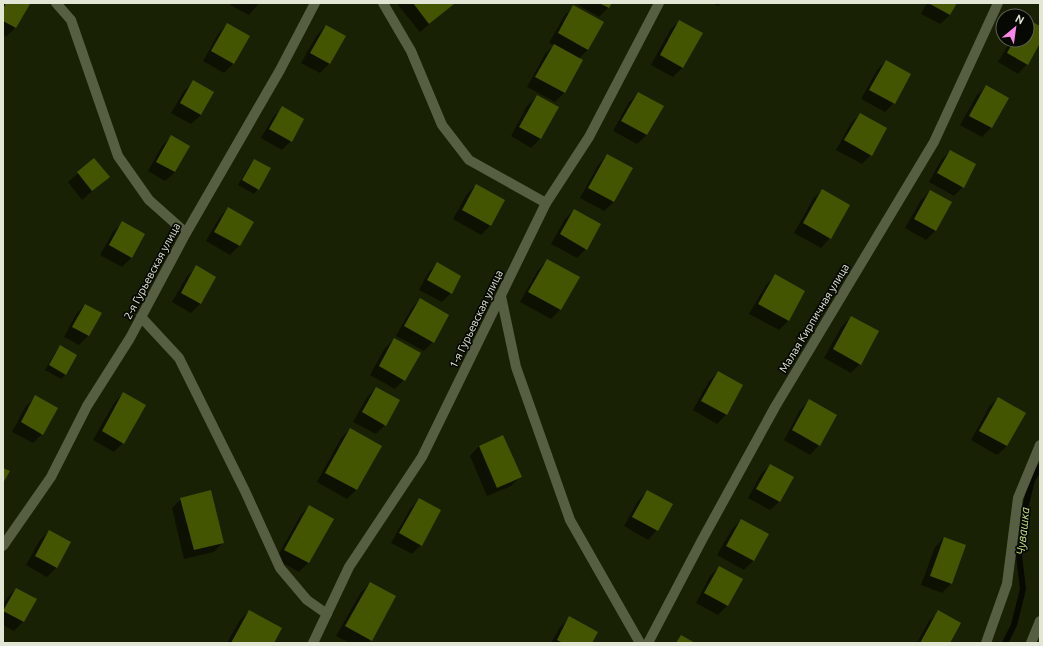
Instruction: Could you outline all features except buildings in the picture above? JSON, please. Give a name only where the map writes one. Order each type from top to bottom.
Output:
[{"type":"street","points":[[56,3],[71,20],[118,156],[149,200],[186,233]]},
{"type":"street","name":"2-я Гурьевская улица","points":[[3,546],[51,477],[87,406],[130,338],[186,233],[280,70],[315,3]]},
{"type":"street","points":[[383,3],[411,51],[442,125],[469,160],[546,203]]},
{"type":"street","name":"1-я Гурьевская улица","points":[[313,643],[349,567],[422,457],[546,203],[589,137],[659,3]]},
{"type":"street","name":"Малая Кирпичная улица","points":[[648,643],[702,540],[775,407],[934,142],[998,3]]},
{"type":"street","points":[[501,296],[516,367],[570,520],[640,643]]},
{"type":"street","points":[[141,317],[179,358],[245,491],[280,568],[307,600],[327,614]]},
{"type":"street","points":[[986,643],[1007,584],[1018,498],[1040,445]]},
{"type":"street","points":[[1031,643],[1040,621]]},
{"type":"waterway","name":"Чувашка","points":[[1005,643],[1014,625],[1023,589],[1019,556],[1024,533],[1023,516],[1032,480],[1040,467]]}]
